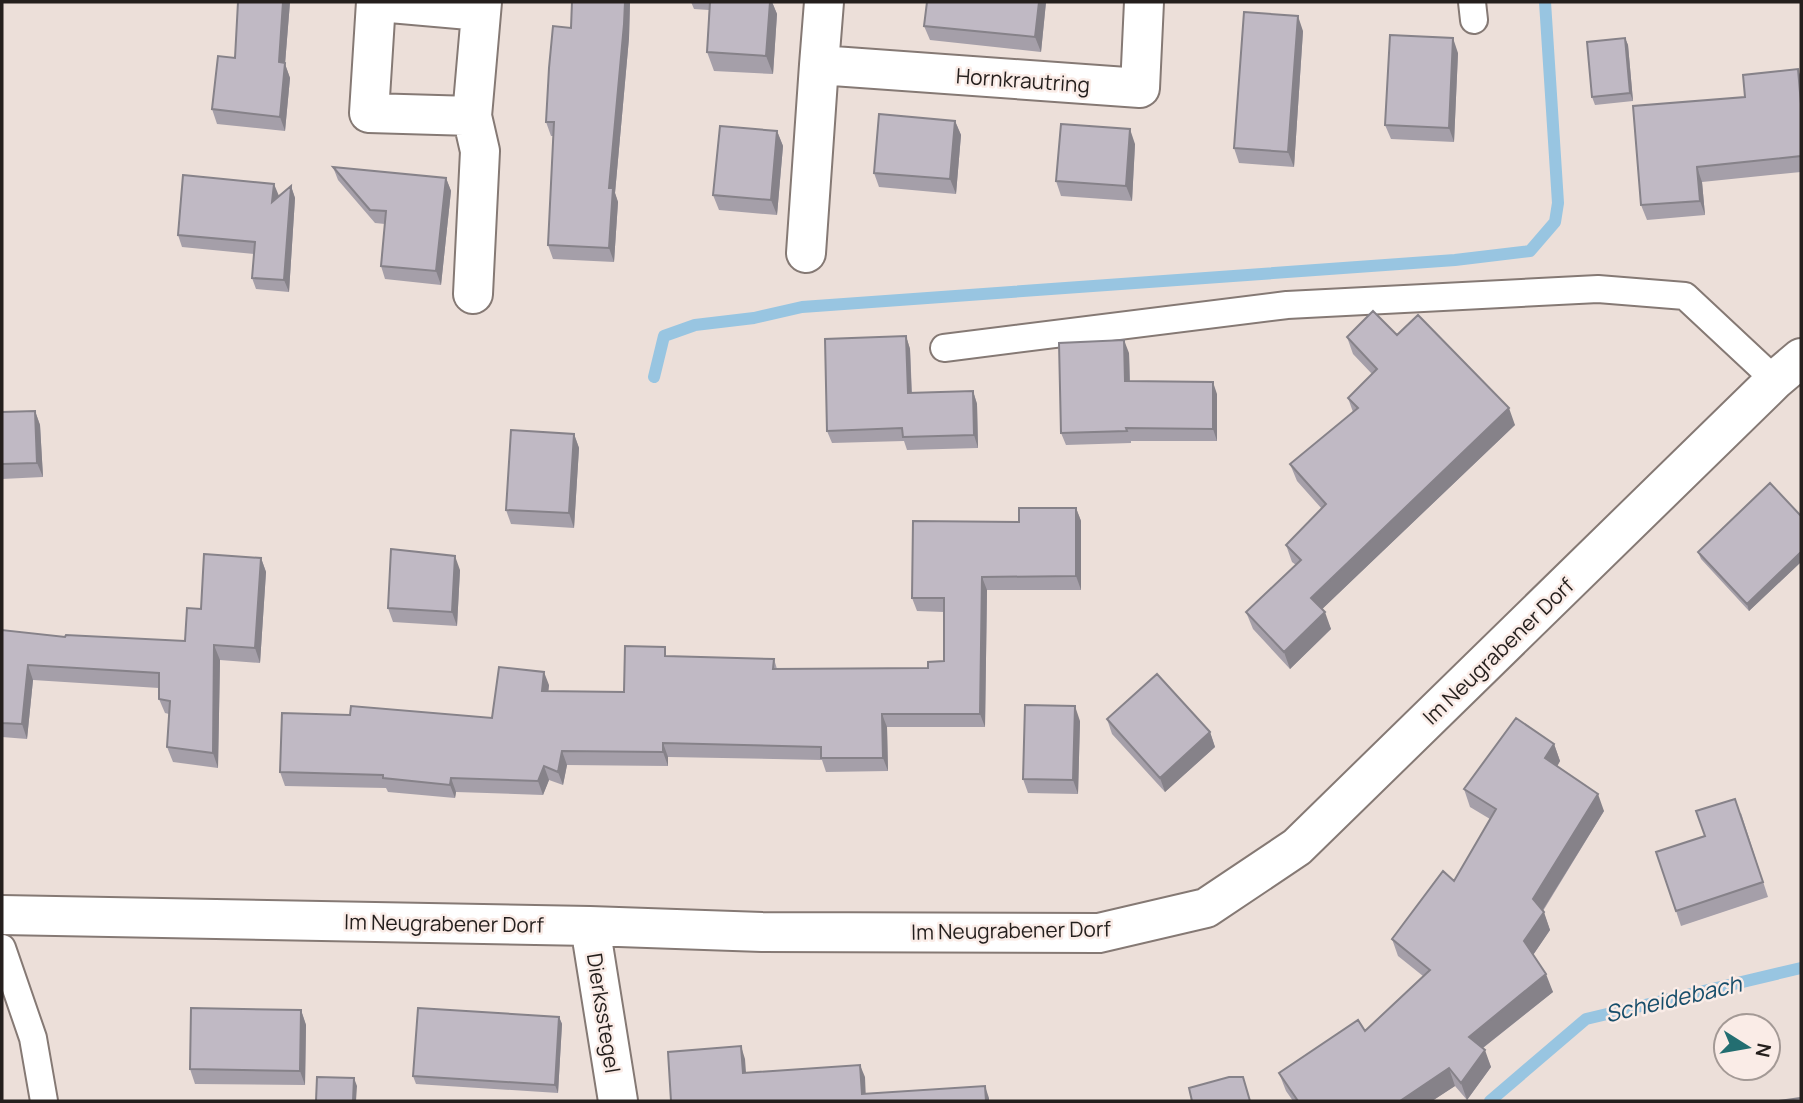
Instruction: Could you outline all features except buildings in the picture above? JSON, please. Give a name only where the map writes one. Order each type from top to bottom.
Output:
[{"type":"street","points":[[472,116],[369,113],[377,2],[482,6],[472,116],[480,151],[473,294]]},
{"type":"street","points":[[806,253],[824,2]]},
{"type":"street","name":"Hornkrautring","points":[[819,65],[1140,88],[1144,2]]},
{"type":"street","name":"Im Neugrabener Dorf","points":[[2,915],[770,932],[1099,933],[1206,908],[1297,847],[1788,369]]},
{"type":"street","name":"Dierksstegel","points":[[590,926],[618,1101]]},
{"type":"lane","points":[[944,348],[1287,305],[1598,289],[1685,296],[1788,369]]},
{"type":"lane","points":[[2,948],[33,1038],[44,1101]]},
{"type":"waterway","points":[[654,377],[664,336],[695,325],[754,318],[802,307],[1455,260],[1530,251],[1555,222],[1558,203],[1545,2]]},
{"type":"waterway","name":"Scheidebach","points":[[1490,1101],[1586,1019],[1801,968]]}]
